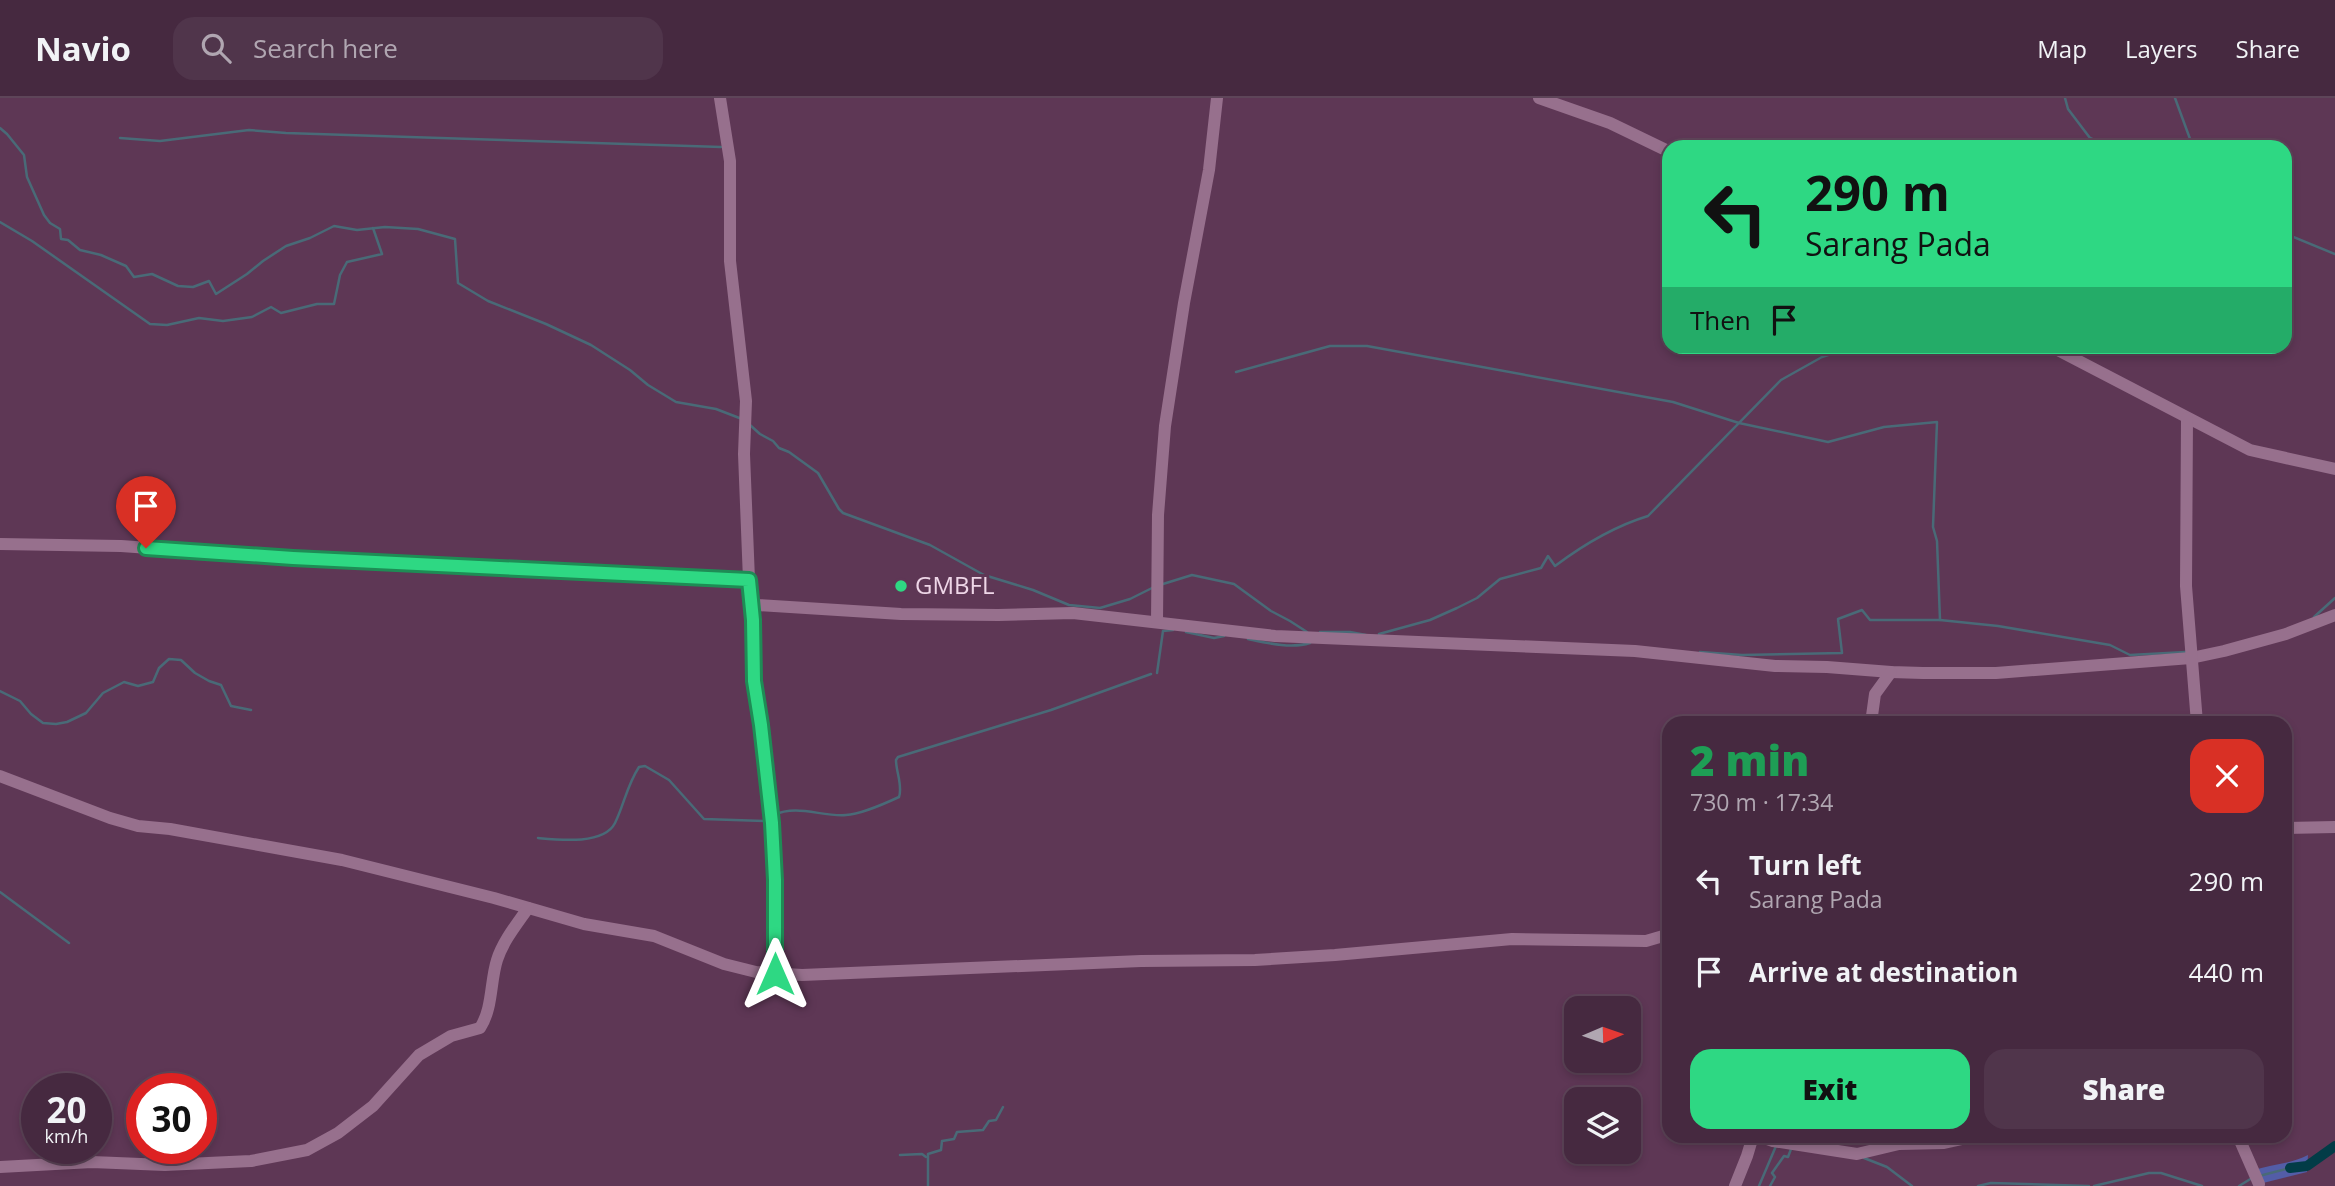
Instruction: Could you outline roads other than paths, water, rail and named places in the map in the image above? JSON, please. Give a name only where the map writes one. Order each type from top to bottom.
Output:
[{"type":"street","points":[[720,98],[730,161],[730,261],[746,401],[744,454],[754,681],[772,823],[775,974]]},
{"type":"street","points":[[1157,621],[1158,515],[1165,426],[1184,303],[1209,170],[1217,98]]},
{"type":"street","points":[[1539,98],[1610,123],[1662,148]]},
{"type":"street","points":[[2065,354],[2250,450],[2335,469]]},
{"type":"street","points":[[2187,418],[2186,586],[2196,716]]},
{"type":"street","points":[[0,544],[121,546],[293,558],[749,580]]},
{"type":"street","points":[[751,601],[758,605],[901,614],[1073,613],[1275,636],[1634,651],[1775,666],[1891,672],[1996,673],[2191,658],[2287,634],[2335,615]]},
{"type":"street","points":[[1872,716],[1875,694],[1891,672]]},
{"type":"street","points":[[0,776],[138,826],[170,829],[342,860],[584,924],[654,936],[723,964],[775,974],[1141,961],[1255,960],[1512,939],[1596,942],[1646,941],[1662,936]]},
{"type":"street","points":[[2292,828],[2335,827]]},
{"type":"street","points":[[0,1167],[92,1162],[165,1166],[251,1161],[307,1150],[338,1133],[373,1106],[419,1055],[451,1036],[480,1028],[489,1009],[498,957],[527,908]]},
{"type":"street","points":[[1735,1186],[1751,1143]]},
{"type":"street","points":[[1791,1143],[1857,1154],[1899,1144],[1944,1143]]},
{"type":"street","points":[[2241,1143],[2259,1184]]},
{"type":"waterway","points":[[2065,98],[2068,109],[2094,140]]},
{"type":"waterway","points":[[2175,98],[2190,140]]},
{"type":"waterway","points":[[0,128],[24,155],[27,177],[44,215],[60,229],[61,239],[68,240],[80,250],[101,255],[126,266],[134,277],[152,274],[178,286],[193,287],[209,281],[216,294],[286,246],[334,226],[357,230],[385,227],[418,229],[455,239],[458,283],[488,301],[591,345],[676,402],[716,409],[742,419]]},
{"type":"waterway","points":[[120,138],[160,141],[249,130],[721,147]]},
{"type":"waterway","points":[[0,222],[32,241],[150,324],[167,325],[199,318],[223,321],[252,317],[271,307],[281,313],[317,304],[334,304],[340,275],[347,262],[382,254],[373,228]]},
{"type":"waterway","points":[[2292,236],[2335,254]]},
{"type":"waterway","points":[[1236,372],[1330,346],[1367,346],[1673,402],[1739,423],[1828,442],[1884,427],[1937,422],[1933,527],[1937,541],[1940,620]]},
{"type":"waterway","points":[[1379,634],[1430,620],[1457,608],[1477,598],[1500,579],[1541,568],[1548,556],[1555,566],[1600,537],[1648,516],[1781,380],[1831,354]]},
{"type":"waterway","points":[[750,425],[818,473],[843,513],[930,545],[984,575],[1033,590],[1069,605],[1100,608],[1130,599],[1154,587]]},
{"type":"waterway","points":[[1163,584],[1192,575],[1234,584],[1271,611],[1307,632]]},
{"type":"waterway","points":[[2314,617],[2335,598]]},
{"type":"waterway","points":[[1700,652],[1742,655],[1842,653],[1838,619],[1862,610],[1870,620],[1940,620],[1998,626],[2110,645],[2130,655],[2186,652]]},
{"type":"waterway","points":[[1157,673],[1163,631],[1173,630]]},
{"type":"waterway","points":[[1186,632],[1214,638],[1224,636]]},
{"type":"waterway","points":[[1320,632],[1366,635]]},
{"type":"waterway","points":[[1248,639],[1271,644],[1310,643]]},
{"type":"waterway","points":[[0,691],[20,701],[43,723],[67,722],[86,713],[103,693],[124,682],[138,686],[153,682],[159,668],[169,659],[181,660],[195,673],[221,685],[231,706],[251,710]]},
{"type":"waterway","points":[[774,815],[792,811],[846,815],[873,808],[899,797],[898,757],[1051,710],[1151,674]]},
{"type":"waterway","points":[[538,838],[580,840],[601,835],[609,830],[615,823],[635,774],[639,767],[645,766],[669,780],[704,819],[768,819]]},
{"type":"waterway","points":[[0,892],[69,943]]},
{"type":"waterway","points":[[928,1186],[928,1154],[941,1150],[942,1141],[954,1139],[957,1132],[983,1130],[989,1121],[996,1120],[1003,1107]]},
{"type":"waterway","points":[[1759,1186],[1776,1146]]},
{"type":"waterway","points":[[2290,1168],[2307,1166],[2335,1146]]},
{"type":"waterway","points":[[1770,1186],[1775,1177],[1772,1173],[1784,1156],[1788,1157],[1791,1149]]},
{"type":"waterway","points":[[900,1155],[922,1154],[926,1157]]},
{"type":"waterway","points":[[1864,1158],[1887,1167],[1912,1186]]},
{"type":"waterway","points":[[2259,1176],[2290,1168]]},
{"type":"waterway","points":[[2094,1186],[2149,1173],[2161,1173],[2202,1186]]},
{"type":"waterway","points":[[2239,1186],[2252,1178]]},
{"type":"waterway","points":[[1978,1186],[1991,1183],[2089,1186]]},
{"type":"place","name":"GMBFL","points":[[901,586]]}]
